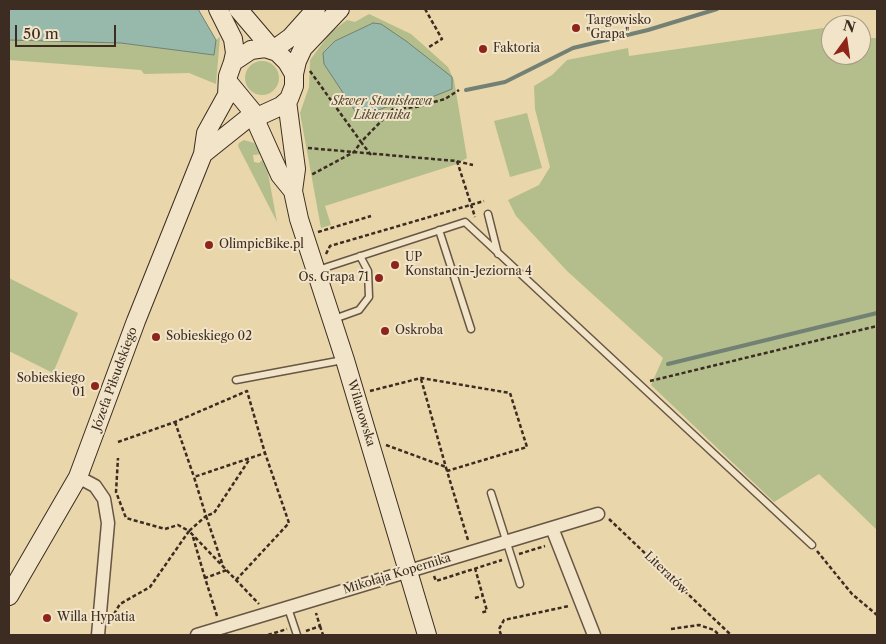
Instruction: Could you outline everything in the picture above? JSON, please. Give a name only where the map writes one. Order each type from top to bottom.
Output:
[{"type":"main road","points":[[218,9],[234,39],[235,52],[229,83],[255,116],[274,110],[287,101],[302,72],[303,48],[340,9]]},
{"type":"main road","points":[[238,9],[268,43],[302,72]]},
{"type":"main road","points":[[232,62],[251,50],[268,43],[287,41],[316,9]]},
{"type":"main road","name":"Józefa Piłsudskiego","points":[[9,596],[78,478],[136,321],[203,154],[206,133],[226,100],[229,83]]},
{"type":"main road","name":"Wilanowska","points":[[287,101],[296,169],[293,191],[299,219],[314,271],[345,360],[427,635]]},
{"type":"main road","name":"Józefa Piłsudskiego","points":[[203,154],[255,116]]},
{"type":"main road","name":"Wilanowska","points":[[255,116],[280,175],[293,191]]},
{"type":"street","points":[[78,478],[95,486],[104,499],[108,524],[98,635]]},
{"type":"street","name":"Mikołaja Kopernika","points":[[197,635],[598,514]]},
{"type":"street","points":[[552,528],[594,635]]},
{"type":"lane","points":[[488,214],[498,255]]},
{"type":"lane","points":[[314,271],[465,222],[498,255],[812,545]]},
{"type":"lane","points":[[439,230],[472,329]]},
{"type":"lane","points":[[332,319],[359,310],[368,297],[368,271],[360,256]]},
{"type":"lane","points":[[236,380],[345,360]]},
{"type":"lane","points":[[491,493],[520,584]]},
{"type":"lane","points":[[288,608],[297,635]]},
{"type":"path","points":[[425,9],[442,39],[429,47]]},
{"type":"path","points":[[302,72],[371,155]]},
{"type":"path","points":[[307,177],[354,152],[361,142],[394,110],[416,107],[445,99],[459,90]]},
{"type":"path","points":[[303,147],[371,155],[457,161],[473,165]]},
{"type":"path","points":[[457,161],[475,218]]},
{"type":"path","points":[[326,253],[330,246],[484,201]]},
{"type":"path","points":[[317,232],[371,216]]},
{"type":"path","points":[[639,384],[877,326]]},
{"type":"path","points":[[366,392],[421,378],[510,393],[526,448],[447,471]]},
{"type":"path","points":[[421,378],[470,545]]},
{"type":"path","points":[[118,442],[175,422],[247,391],[265,453],[289,523],[236,580]]},
{"type":"path","points":[[175,422],[223,566]]},
{"type":"path","points":[[382,444],[446,467]]},
{"type":"path","points":[[194,477],[265,453]]},
{"type":"path","points":[[118,458],[116,492],[126,518],[165,529],[178,525],[189,531],[262,608]]},
{"type":"path","points":[[114,616],[120,604],[150,587],[189,531],[206,516],[214,513],[250,458]]},
{"type":"path","name":"Literatów","points":[[598,514],[609,519],[619,527],[731,635]]},
{"type":"path","points":[[192,535],[218,621]]},
{"type":"path","points":[[436,581],[557,541]]},
{"type":"path","points":[[812,545],[852,594],[877,615]]},
{"type":"path","points":[[475,568],[487,611],[480,613]]},
{"type":"path","points":[[205,578],[227,570]]},
{"type":"path","points":[[475,598],[482,596]]},
{"type":"path","points":[[501,635],[499,629],[504,620],[567,605],[573,610]]},
{"type":"path","points":[[314,606],[323,635]]},
{"type":"path","points":[[268,635],[300,625],[301,632],[320,626]]},
{"type":"path","points":[[671,629],[699,625],[714,630],[719,635]]},
{"type":"path","points":[[725,635],[728,632]]},
{"type":"green space","points":[[9,9],[198,9],[216,40],[220,37],[216,84],[189,73],[144,74],[141,70],[9,60]]},
{"type":"green space","name":"Skwer Stanisława Likiernika","points":[[369,14],[411,34],[448,67],[454,80],[467,158],[457,164],[325,206],[331,225],[321,228],[300,113],[309,87],[310,60],[331,32],[347,20],[355,22]]},
{"type":"green space","points":[[821,28],[821,65],[871,65],[871,38],[877,38],[877,530],[819,474],[774,502],[651,385],[663,358],[567,271],[516,216],[508,200],[539,185],[550,167],[535,109],[534,86],[552,75],[567,60],[628,48],[629,56]]},
{"type":"green space","points":[[262,61],[274,66],[279,78],[274,90],[262,95],[250,90],[245,78],[250,66]]},
{"type":"green space","points":[[527,113],[542,168],[510,177],[494,121]]},
{"type":"green space","points":[[244,140],[254,143],[262,154],[253,155],[254,162],[259,163],[263,159],[268,173],[277,222],[238,146]]},
{"type":"green space","points":[[9,278],[78,313],[53,373],[9,351]]},
{"type":"shaded area","points":[[9,9],[198,9],[216,40],[214,55],[121,43],[9,40]]},
{"type":"shaded area","points":[[373,23],[381,24],[406,41],[452,77],[452,89],[412,105],[386,107],[364,116],[357,114],[324,64],[323,53],[335,41]]},
{"type":"waterway","points":[[466,90],[505,82],[573,48],[648,30],[717,9]]},
{"type":"waterway","points":[[668,364],[877,313]]},
{"type":"place","name":"Targowisko \"Grapa\"","points":[[576,28]]},
{"type":"place","name":"Faktoria","points":[[483,49]]},
{"type":"place","name":"OlimpicBike.pl","points":[[209,245]]},
{"type":"place","name":"UP Konstancin-Jeziorna 4","points":[[395,265]]},
{"type":"place","name":"Os. Grapa 71","points":[[379,278]]},
{"type":"place","name":"Oskroba","points":[[385,331]]},
{"type":"place","name":"Sobieskiego 02","points":[[156,337]]},
{"type":"place","name":"Sobieskiego 01","points":[[95,386]]},
{"type":"place","name":"Willa Hypatia","points":[[47,618]]}]
